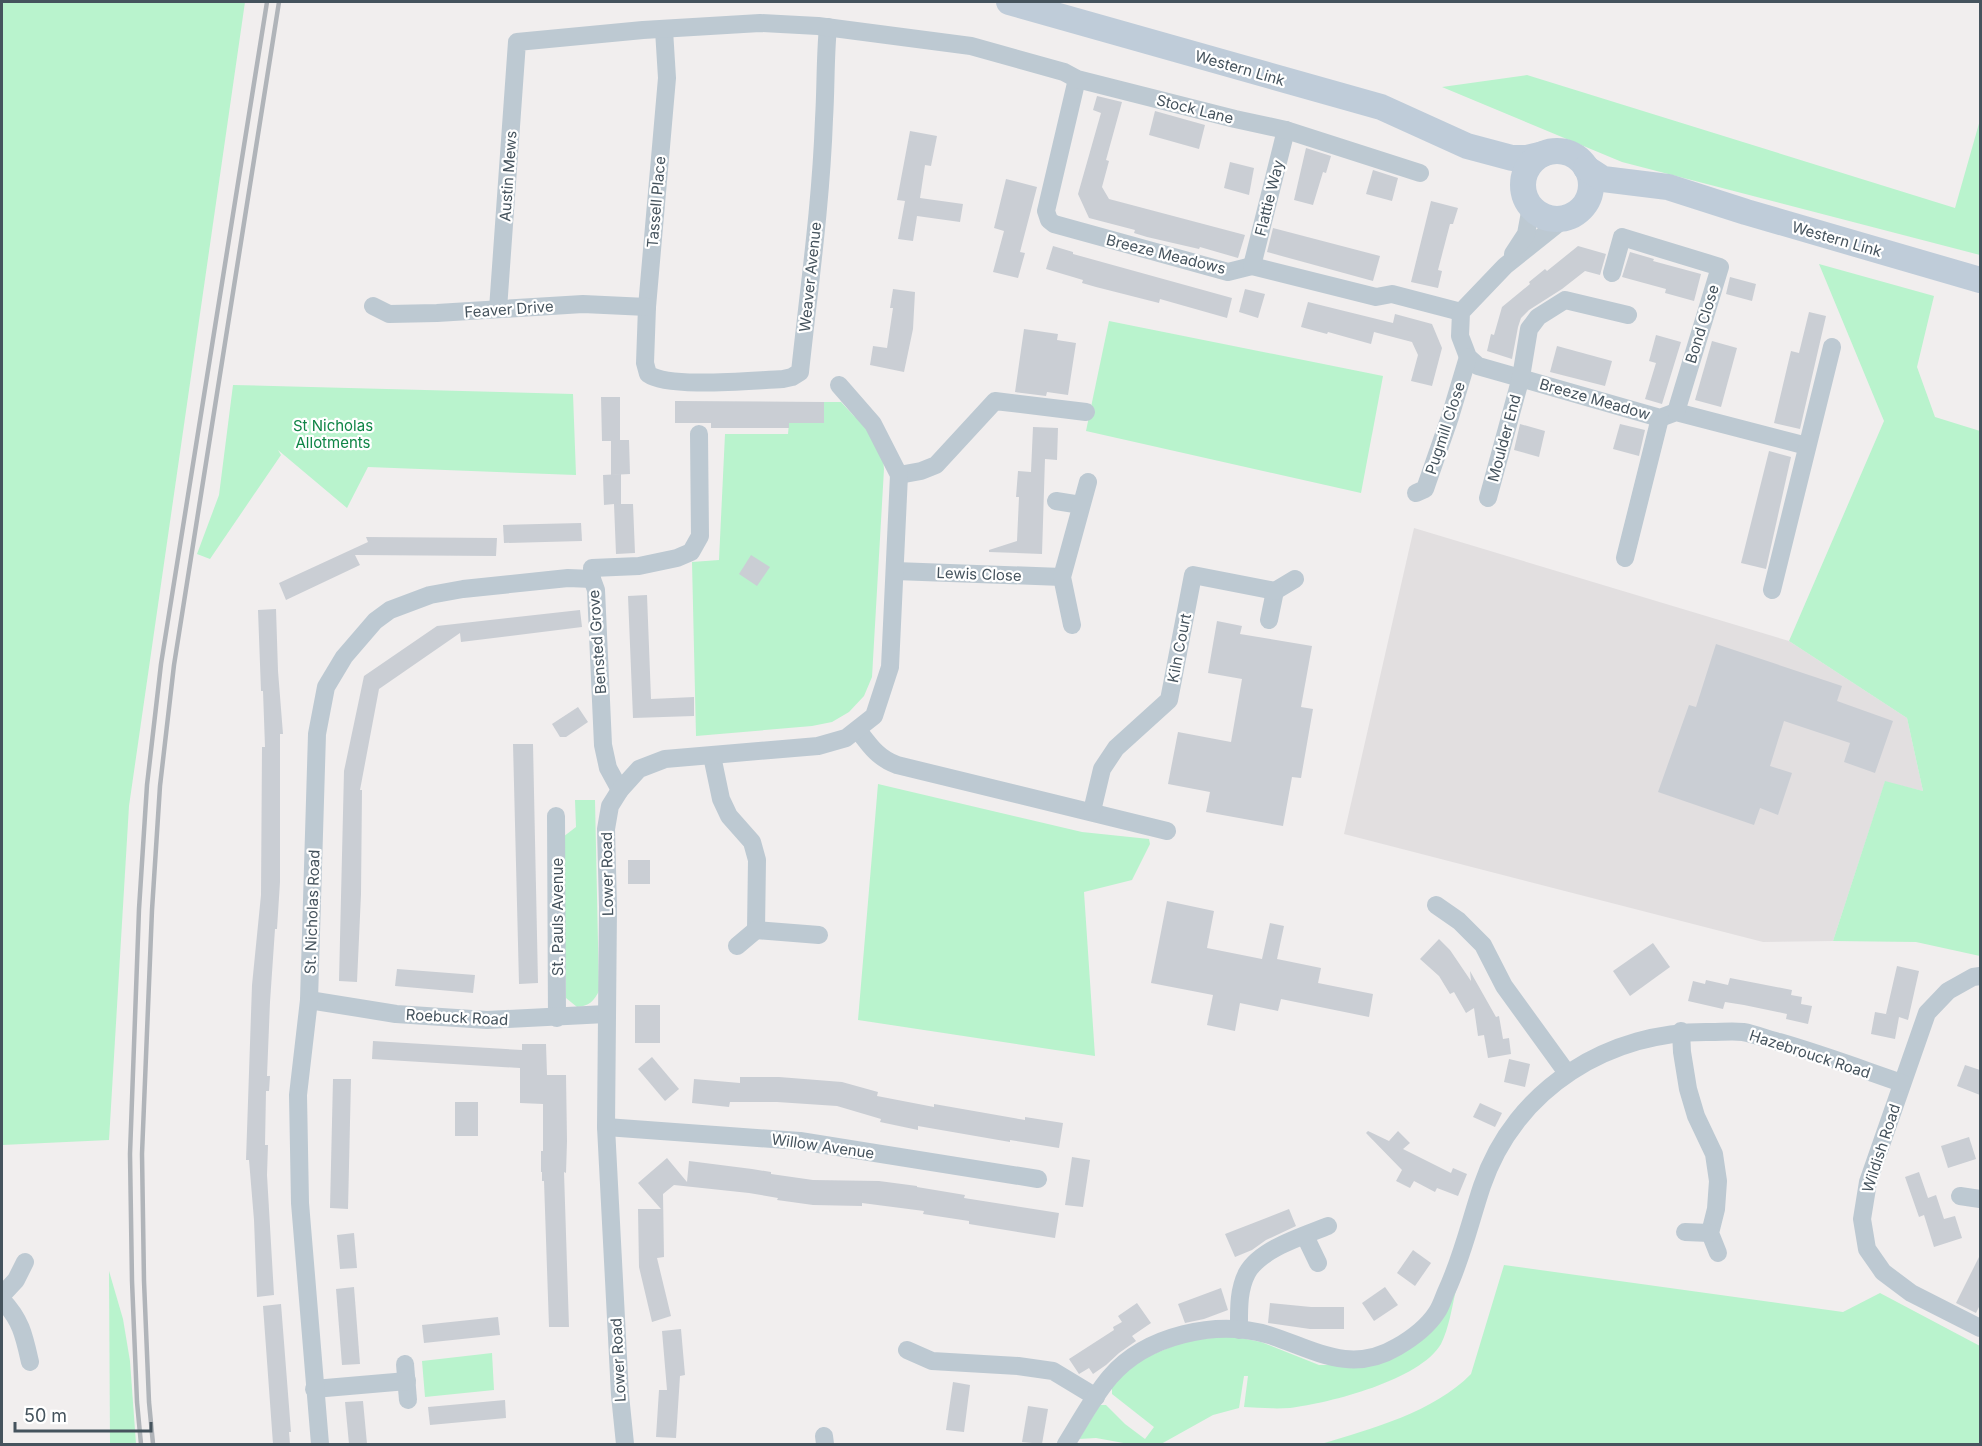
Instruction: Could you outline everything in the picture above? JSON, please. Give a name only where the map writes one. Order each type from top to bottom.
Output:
[{"type":"main road","name":"Western Link","points":[[1008,2],[1381,107],[1467,146],[1512,158],[1527,158],[1543,154]]},
{"type":"main road","name":"Western Link","points":[[1467,146],[1488,164],[1506,175],[1528,201]]},
{"type":"main road","points":[[1552,151],[1572,154],[1586,168],[1591,186],[1575,211],[1547,217],[1528,201],[1523,186],[1524,176],[1534,159],[1543,154],[1552,151]]},
{"type":"main road","name":"Western Link","points":[[1586,168],[1604,179],[1668,187],[1980,280]]},
{"type":"main road","name":"Western Link","points":[[1575,211],[1627,196],[1695,196]]},
{"type":"street","name":"Stock Lane","points":[[517,42],[760,23],[828,27],[971,46],[1064,72],[1077,79],[1286,130],[1420,173]]},
{"type":"street","name":"Weaver Avenue","points":[[648,375],[655,379],[676,383],[783,380],[800,372],[820,170],[828,27]]},
{"type":"street","name":"Tassell Place","points":[[648,375],[645,363],[647,307],[667,78],[664,30]]},
{"type":"street","name":"Austin Mews","points":[[498,309],[517,42]]},
{"type":"street","name":"Breeze Meadows","points":[[1077,79],[1046,211],[1049,220],[1054,224],[1228,272],[1252,266],[1376,297],[1392,294],[1461,312]]},
{"type":"street","name":"Flattie Way","points":[[1252,266],[1286,130]]},
{"type":"street","points":[[1505,266],[1526,234],[1528,201]]},
{"type":"street","points":[[1468,357],[1460,336],[1461,312],[1505,266],[1575,211]]},
{"type":"street","name":"Bond Close","points":[[1612,273],[1622,237],[1720,267],[1668,415]]},
{"type":"street","name":"Breeze Meadow","points":[[1521,377],[1529,329],[1533,322],[1565,300],[1628,315]]},
{"type":"street","name":"Feaver Drive","points":[[373,306],[389,314],[583,304],[647,307]]},
{"type":"street","points":[[1772,590],[1832,347]]},
{"type":"street","name":"Breeze Meadow","points":[[1468,357],[1478,366],[1668,415],[1807,446]]},
{"type":"street","name":"Pugmill Close","points":[[1416,493],[1425,489],[1468,357]]},
{"type":"street","name":"Moulder End","points":[[1488,498],[1521,377]]},
{"type":"street","name":"Lower Road","points":[[625,1444],[619,1384],[606,1127],[608,907],[606,829],[610,806],[620,790],[639,769],[665,759],[818,746],[846,738],[874,716],[890,667],[899,475],[888,449],[873,424],[839,385]]},
{"type":"street","points":[[899,475],[921,471],[936,465],[995,401],[1086,412]]},
{"type":"street","points":[[1625,558],[1668,415]]},
{"type":"street","name":"Bensted Grove","points":[[620,790],[608,768],[603,745],[596,590],[592,579],[592,568],[639,566],[677,558],[691,552],[700,536],[699,434]]},
{"type":"street","points":[[1072,625],[1062,577],[1088,482]]},
{"type":"street","points":[[1056,501],[1081,505]]},
{"type":"street","name":"Lewis Close","points":[[895,571],[1062,577]]},
{"type":"street","name":"Kiln Court","points":[[1092,811],[1102,769],[1111,755],[1169,700],[1193,575],[1275,591]]},
{"type":"street","name":"St. Nicholas Road","points":[[320,1444],[300,1203],[298,1107],[309,1000],[317,734],[326,687],[344,657],[375,621],[390,610],[430,595],[462,588],[568,578],[592,579]]},
{"type":"street","points":[[1269,620],[1275,591],[1295,579]]},
{"type":"street","points":[[858,730],[885,761],[1167,831]]},
{"type":"street","points":[[712,756],[721,799],[729,816],[752,842],[757,860],[756,930]]},
{"type":"street","name":"St. Pauls Avenue","points":[[556,816],[557,1018]]},
{"type":"street","points":[[1436,905],[1459,921],[1483,945],[1504,986],[1567,1073]]},
{"type":"street","points":[[737,946],[756,930],[819,935]]},
{"type":"street","name":"Wildish Road","points":[[1980,976],[1973,977],[1948,991],[1927,1013],[1868,1182],[1862,1219],[1867,1249],[1883,1272],[1911,1293],[1980,1328]]},
{"type":"street","name":"Roebuck Road","points":[[309,1000],[396,1014],[487,1020],[606,1014]]},
{"type":"street","points":[[1681,1031],[1688,1089],[1696,1116],[1713,1154],[1718,1181],[1716,1209],[1710,1233],[1718,1253]]},
{"type":"street","name":"Hazebrouck Road","points":[[1066,1444],[1110,1377],[1125,1362],[1166,1340],[1199,1331],[1239,1330],[1268,1335],[1330,1358],[1352,1360],[1373,1357],[1396,1348],[1436,1313],[1461,1257],[1483,1184],[1501,1144],[1528,1106],[1567,1073],[1598,1054],[1648,1038],[1681,1031],[1742,1032],[1811,1051],[1902,1083]]},
{"type":"street","name":"Willow Avenue","points":[[606,1127],[800,1141],[1038,1179]]},
{"type":"street","points":[[1959,1196],[1980,1199]]},
{"type":"street","points":[[1239,1330],[1241,1288],[1247,1272],[1273,1250],[1328,1226]]},
{"type":"street","points":[[1685,1232],[1710,1233]]},
{"type":"street","points":[[1305,1236],[1318,1263]]},
{"type":"street","points":[[2,1295],[16,1280],[25,1262]]},
{"type":"street","points":[[2,1300],[15,1314],[24,1332],[30,1362]]},
{"type":"street","points":[[907,1350],[929,1368],[1018,1366],[1053,1371],[1096,1397]]},
{"type":"street","points":[[314,1389],[407,1382]]},
{"type":"shaded area","points":[[1414,528],[1789,641],[1907,718],[1923,791],[1885,782],[1833,941],[1763,942],[1344,834]]},
{"type":"green space","points":[[2,2],[245,2],[129,806],[109,1140],[2,1145]]},
{"type":"green space","points":[[1527,75],[1955,208],[1980,120],[1980,255],[1622,162],[1442,87]]},
{"type":"green space","points":[[1819,264],[1934,296],[1917,367],[1935,417],[1980,431],[1980,956],[1916,942],[1833,941],[1885,781],[1923,791],[1907,718],[1789,641],[1884,421]]},
{"type":"green space","points":[[1109,321],[1383,376],[1361,493],[1086,431]]},
{"type":"green space","name":"St Nicholas Allotments","points":[[233,385],[573,394],[576,475],[368,467],[347,508],[278,450],[281,455],[210,559],[197,554],[219,495]]},
{"type":"green space","points":[[824,402],[841,402],[863,422],[883,459],[872,677],[864,696],[849,712],[832,722],[812,726],[696,736],[692,562],[719,560],[725,434],[788,434],[789,423],[824,423]]},
{"type":"green space","points":[[878,784],[1082,832],[1149,839],[1150,844],[1132,880],[1084,892],[1095,1056],[858,1020]]},
{"type":"green space","points":[[575,800],[595,800],[599,991],[591,1002],[577,1007],[566,998],[563,837],[576,827]]},
{"type":"green space","points":[[1504,1265],[1843,1312],[1880,1293],[1980,1346],[1980,1444],[1321,1444],[1401,1418],[1439,1399],[1471,1374]]},
{"type":"green space","points":[[109,1271],[123,1319],[130,1361],[136,1444],[110,1444]]},
{"type":"green space","points":[[1456,1290],[1444,1338],[1430,1357],[1395,1379],[1373,1388],[1328,1401],[1290,1408],[1244,1407],[1248,1376],[1244,1376],[1239,1408],[1213,1415],[1161,1444],[1129,1444],[1096,1438],[1079,1439],[1100,1405],[1106,1405],[1125,1424],[1145,1439],[1154,1427],[1112,1394],[1112,1385],[1137,1361],[1185,1341],[1231,1336],[1261,1342],[1319,1365],[1367,1365]]},
{"type":"green space","points":[[492,1353],[494,1390],[425,1397],[422,1361]]},
{"type":"building","points":[[1097,96],[1122,102],[1106,160],[1109,161],[1102,187],[1109,199],[1245,235],[1238,258],[1200,247],[1199,249],[1147,237],[1134,233],[1135,230],[1089,218],[1078,194],[1101,113],[1093,110]]},
{"type":"building","points":[[1155,111],[1205,125],[1199,149],[1149,135]]},
{"type":"building","points":[[910,131],[937,136],[931,166],[925,165],[920,198],[963,204],[960,222],[917,216],[913,241],[898,239],[905,201],[897,200]]},
{"type":"building","points":[[1306,148],[1331,156],[1326,173],[1323,172],[1313,205],[1294,200]]},
{"type":"building","points":[[1230,162],[1254,168],[1249,195],[1224,188]]},
{"type":"building","points":[[1373,170],[1398,178],[1392,201],[1366,194]]},
{"type":"building","points":[[1006,179],[1037,187],[1020,252],[1025,253],[1018,278],[993,272],[1004,231],[994,228]]},
{"type":"building","points":[[1431,201],[1458,208],[1453,224],[1450,224],[1438,270],[1442,271],[1438,288],[1411,282]]},
{"type":"building","points":[[1273,228],[1380,256],[1373,281],[1267,252]]},
{"type":"building","points":[[1053,246],[1073,252],[1073,254],[1232,298],[1227,318],[1160,299],[1159,303],[1096,287],[1082,283],[1083,280],[1046,269]]},
{"type":"building","points":[[1578,246],[1606,254],[1600,275],[1585,271],[1529,310],[1521,318],[1512,359],[1487,351],[1502,307],[1545,269],[1547,271]]},
{"type":"building","points":[[1630,252],[1701,274],[1694,301],[1665,293],[1666,289],[1622,277]]},
{"type":"building","points":[[1730,277],[1756,284],[1752,301],[1726,294]]},
{"type":"building","points":[[893,289],[915,292],[913,329],[904,372],[870,365],[873,346],[887,348],[893,308],[890,308]]},
{"type":"building","points":[[1245,289],[1265,294],[1258,318],[1239,312]]},
{"type":"building","points":[[1308,302],[1393,323],[1395,314],[1432,324],[1442,348],[1432,386],[1411,381],[1418,355],[1412,342],[1374,332],[1371,344],[1301,327]]},
{"type":"building","points":[[1809,312],[1826,316],[1800,429],[1774,423],[1791,351],[1799,353]]},
{"type":"building","points":[[1024,329],[1058,334],[1057,340],[1076,343],[1068,395],[1047,392],[1046,396],[1015,392]]},
{"type":"building","points":[[1656,335],[1681,342],[1662,404],[1645,399],[1656,363],[1649,361]]},
{"type":"building","points":[[1712,341],[1737,348],[1721,407],[1695,400]]},
{"type":"building","points":[[1557,346],[1612,361],[1605,386],[1550,372]]},
{"type":"building","points":[[601,397],[620,397],[620,440],[629,440],[630,474],[611,475],[611,441],[602,441]]},
{"type":"building","points":[[675,401],[824,402],[824,423],[789,423],[789,428],[711,428],[711,423],[675,423]]},
{"type":"building","points":[[1520,424],[1545,431],[1539,457],[1514,450]]},
{"type":"building","points":[[1620,424],[1645,430],[1639,456],[1613,449]]},
{"type":"building","points":[[1033,427],[1058,428],[1057,460],[1045,459],[1042,554],[989,552],[989,550],[1017,541],[1018,471],[1031,472]]},
{"type":"building","points":[[1769,451],[1791,457],[1766,569],[1741,563]]},
{"type":"building","points":[[621,474],[621,504],[633,504],[635,553],[616,554],[614,504],[604,505],[603,475]]},
{"type":"building","points":[[581,523],[582,541],[504,543],[503,525]]},
{"type":"building","points":[[366,537],[497,538],[496,556],[355,555],[360,565],[286,600],[279,583],[368,542]]},
{"type":"building","points":[[751,555],[770,567],[757,586],[739,574]]},
{"type":"building","points":[[647,595],[651,699],[694,697],[694,716],[633,718],[628,596]]},
{"type":"building","points":[[276,609],[283,734],[280,734],[280,882],[270,1002],[267,1076],[270,1076],[269,1091],[266,1091],[265,1145],[268,1145],[267,1175],[274,1295],[257,1297],[254,1220],[249,1160],[246,1160],[252,985],[261,895],[262,747],[265,747],[258,610]]},
{"type":"building","points":[[580,610],[582,627],[461,642],[460,633],[379,689],[360,790],[362,790],[361,894],[357,982],[339,981],[344,771],[364,676],[437,626]]},
{"type":"building","points":[[1217,621],[1242,626],[1240,634],[1312,646],[1301,707],[1313,709],[1301,778],[1292,777],[1283,826],[1206,812],[1210,792],[1168,784],[1178,732],[1231,742],[1242,679],[1208,673]]},
{"type":"building","points":[[1716,644],[1842,686],[1837,701],[1893,721],[1875,773],[1844,762],[1850,743],[1784,721],[1770,766],[1792,773],[1778,815],[1760,808],[1754,825],[1658,792],[1689,705],[1696,707]]},
{"type":"building","points":[[578,707],[588,722],[566,737],[560,737],[552,724]]},
{"type":"building","points":[[513,744],[533,744],[538,983],[519,984]]},
{"type":"building","points":[[628,860],[650,860],[650,884],[628,884]]},
{"type":"building","points":[[1167,901],[1214,911],[1207,948],[1262,959],[1270,923],[1284,926],[1277,959],[1321,968],[1318,983],[1373,994],[1369,1017],[1281,999],[1278,1011],[1240,1003],[1235,1031],[1207,1025],[1213,995],[1151,983]]},
{"type":"building","points":[[1439,939],[1450,950],[1471,981],[1470,971],[1496,1017],[1499,1016],[1503,1039],[1509,1038],[1511,1054],[1488,1058],[1484,1035],[1478,1036],[1474,1008],[1466,1013],[1454,992],[1450,994],[1439,976],[1420,959]]},
{"type":"building","points":[[1653,943],[1670,967],[1630,996],[1613,971]]},
{"type":"building","points":[[1897,966],[1919,971],[1908,1020],[1899,1017],[1895,1039],[1871,1034],[1875,1012],[1891,1015],[1886,1014]]},
{"type":"building","points":[[397,969],[475,975],[473,993],[395,986]]},
{"type":"building","points":[[1730,978],[1792,990],[1791,995],[1802,997],[1801,1004],[1812,1006],[1808,1024],[1786,1019],[1787,1014],[1744,1005],[1725,1002],[1723,1009],[1688,1001],[1693,981],[1705,984],[1706,980],[1728,985]]},
{"type":"building","points":[[635,1005],[660,1005],[660,1043],[635,1043]]},
{"type":"building","points":[[373,1041],[522,1050],[522,1044],[546,1044],[547,1075],[566,1075],[567,1141],[566,1173],[564,1172],[569,1327],[549,1327],[544,1181],[542,1181],[541,1172],[543,1104],[520,1103],[520,1068],[372,1059]]},
{"type":"building","points":[[652,1057],[679,1089],[665,1101],[638,1069]]},
{"type":"building","points":[[1509,1059],[1530,1064],[1525,1087],[1504,1082]]},
{"type":"building","points":[[1965,1065],[1980,1070],[1980,1095],[1957,1086]]},
{"type":"building","points":[[740,1077],[779,1077],[842,1082],[878,1092],[877,1096],[934,1107],[934,1104],[1025,1120],[1025,1117],[1063,1123],[1059,1148],[918,1126],[918,1130],[880,1122],[881,1119],[837,1106],[730,1102],[729,1107],[692,1103],[694,1079],[740,1083]]},
{"type":"building","points":[[333,1079],[351,1079],[348,1209],[330,1208]]},
{"type":"building","points":[[455,1102],[478,1102],[478,1136],[455,1136]]},
{"type":"building","points":[[1480,1103],[1502,1113],[1495,1127],[1473,1117]]},
{"type":"building","points":[[1368,1131],[1389,1141],[1398,1131],[1410,1143],[1403,1149],[1451,1173],[1453,1168],[1467,1174],[1458,1196],[1437,1188],[1435,1192],[1414,1181],[1410,1188],[1396,1181],[1402,1170],[1366,1133]]},
{"type":"building","points":[[1969,1137],[1976,1159],[1948,1168],[1941,1146]]},
{"type":"building","points":[[1072,1157],[1090,1160],[1083,1207],[1065,1205]]},
{"type":"building","points":[[667,1158],[687,1182],[689,1161],[813,1180],[879,1181],[917,1186],[965,1195],[964,1198],[1059,1213],[1055,1238],[969,1224],[969,1221],[923,1214],[924,1211],[862,1203],[862,1206],[813,1205],[749,1193],[674,1185],[663,1194],[664,1257],[657,1258],[671,1316],[652,1322],[639,1267],[638,1209],[661,1209],[638,1183]]},
{"type":"building","points":[[1919,1172],[1928,1198],[1936,1195],[1944,1219],[1955,1216],[1962,1238],[1934,1247],[1924,1215],[1919,1217],[1905,1177]]},
{"type":"building","points":[[1289,1209],[1296,1226],[1235,1257],[1225,1234]]},
{"type":"building","points":[[354,1233],[357,1268],[340,1269],[337,1235]]},
{"type":"building","points":[[1413,1250],[1431,1263],[1415,1286],[1397,1273]]},
{"type":"building","points":[[1980,1255],[1980,1305],[1976,1313],[1956,1303]]},
{"type":"building","points":[[354,1287],[360,1364],[342,1365],[336,1289]]},
{"type":"building","points":[[1385,1287],[1398,1305],[1374,1321],[1362,1303]]},
{"type":"building","points":[[1221,1288],[1228,1310],[1185,1323],[1178,1304]]},
{"type":"building","points":[[1137,1303],[1151,1323],[1132,1336],[1136,1341],[1106,1365],[1093,1374],[1089,1368],[1079,1374],[1069,1359],[1114,1330],[1113,1327],[1122,1322],[1118,1316]]},
{"type":"building","points":[[1270,1303],[1344,1307],[1344,1329],[1310,1329],[1268,1323]]},
{"type":"building","points":[[281,1304],[290,1444],[273,1444],[263,1306]]},
{"type":"building","points":[[498,1317],[500,1335],[424,1343],[422,1325]]},
{"type":"building","points":[[681,1329],[685,1375],[680,1376],[676,1438],[656,1437],[659,1390],[667,1390],[662,1331]]},
{"type":"building","points":[[953,1382],[970,1385],[964,1432],[946,1430]]},
{"type":"building","points":[[505,1400],[506,1418],[430,1425],[428,1407]]},
{"type":"building","points":[[363,1401],[367,1444],[349,1444],[345,1402]]},
{"type":"building","points":[[1028,1406],[1048,1409],[1042,1444],[1022,1442]]},
{"type":"railway","points":[[141,1444],[132,1281],[130,1154],[139,909],[147,785],[161,664],[267,2]]},
{"type":"railway","points":[[153,1444],[144,1281],[142,1154],[152,910],[160,786],[174,665],[279,2]]}]
